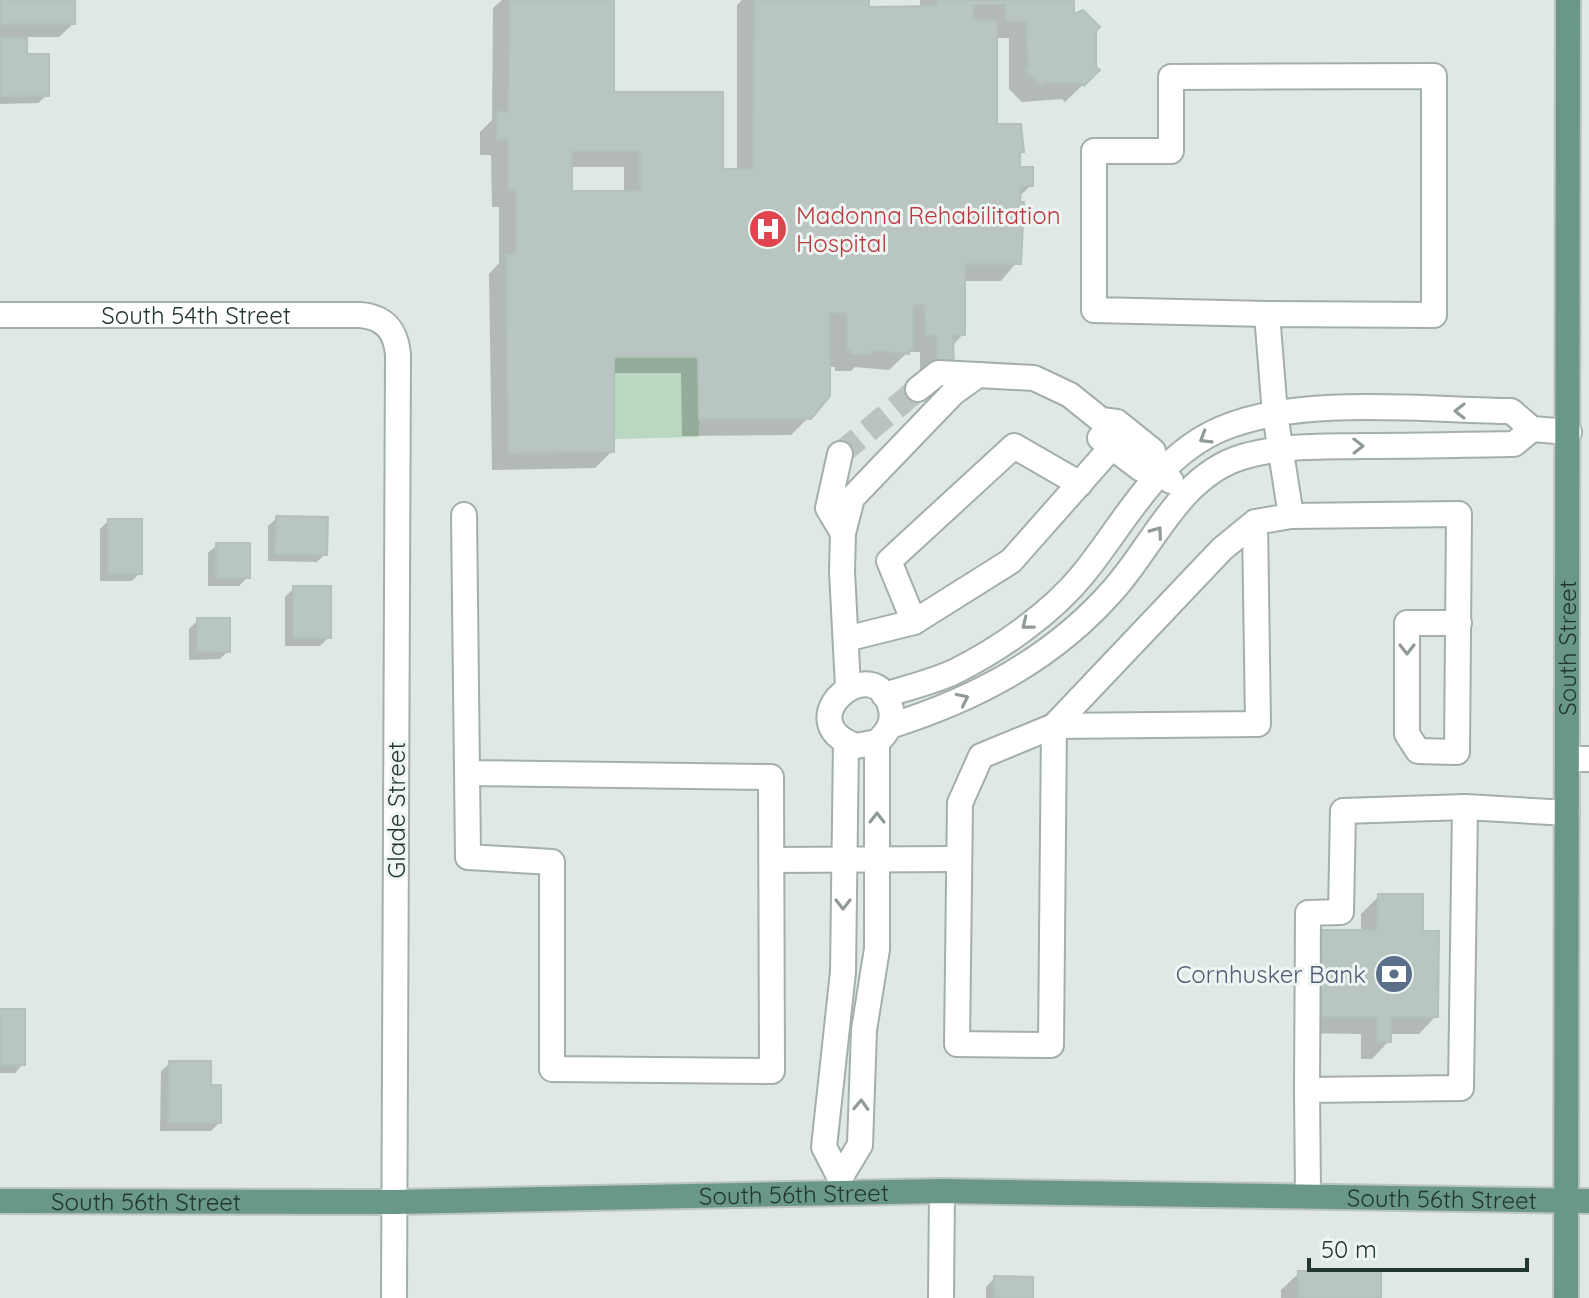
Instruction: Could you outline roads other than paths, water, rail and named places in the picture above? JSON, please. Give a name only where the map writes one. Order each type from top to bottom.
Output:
[{"type":"main road","name":"South Street","points":[[1566,1298],[1578,1201],[1567,813],[1578,759],[1569,432],[1568,0]]},
{"type":"main road","name":"South 56th Street","points":[[0,1201],[394,1202],[840,1185],[942,1191],[1578,1201]]},
{"type":"street","points":[[1434,76],[1434,315],[1267,314],[1094,310],[1094,151],[1171,151],[1171,77],[1434,76]]},
{"type":"street","points":[[1267,314],[1275,414],[1291,516]]},
{"type":"street","name":"South 54th Street","points":[[0,315],[360,315],[380,319],[388,325]]},
{"type":"street","name":"Glade Street","points":[[388,325],[397,343],[398,355],[394,1298]]},
{"type":"street","points":[[918,389],[938,373],[1034,378],[1070,395],[1101,420],[1117,422],[1153,451],[1159,469],[1185,493]]},
{"type":"street","points":[[848,687],[843,533],[852,498],[953,393],[978,375]]},
{"type":"street","points":[[884,695],[953,672],[1005,642],[1083,575],[1159,469],[1221,429],[1275,414],[1309,409],[1511,411],[1532,429],[1569,432]]},
{"type":"street","points":[[1101,420],[1100,437],[1111,448],[1141,469],[1159,469]]},
{"type":"street","points":[[840,1185],[860,1145],[864,1030],[877,949],[877,861],[883,734],[890,704],[884,695],[867,685],[848,687],[834,700],[830,718],[837,736],[856,746],[883,734],[944,709],[1015,673],[1073,631],[1115,589],[1185,493],[1240,457],[1280,448],[1514,444],[1532,429]]},
{"type":"street","points":[[914,622],[889,561],[1014,446],[1080,484]]},
{"type":"street","points":[[846,639],[914,622],[1011,561],[1111,448]]},
{"type":"street","points":[[840,454],[828,508],[843,533]]},
{"type":"street","points":[[1255,522],[1258,724],[1054,726],[981,756],[960,803],[957,1044],[1051,1045],[1054,726],[1222,549],[1255,522],[1291,516],[1459,514],[1459,623],[1457,752],[1418,751],[1407,734],[1407,623],[1459,623]]},
{"type":"street","points":[[464,515],[467,773],[468,857],[552,862],[552,1069],[772,1071],[771,777],[467,773]]},
{"type":"street","points":[[840,1185],[824,1147],[843,972],[846,742]]},
{"type":"street","points":[[1308,1195],[1308,913],[1341,912],[1343,811],[1465,807],[1567,813]]},
{"type":"street","points":[[1307,1090],[1461,1088],[1465,807]]},
{"type":"street","points":[[772,860],[958,859]]},
{"type":"street","points":[[941,1298],[942,1191]]},
{"type":"tunnel","points":[[840,454],[918,389]]},
{"type":"place","name":"Madonna Rehabilitation Hospital","points":[[768,229]]},
{"type":"place","name":"Cornhusker Bank","points":[[1394,974]]}]
